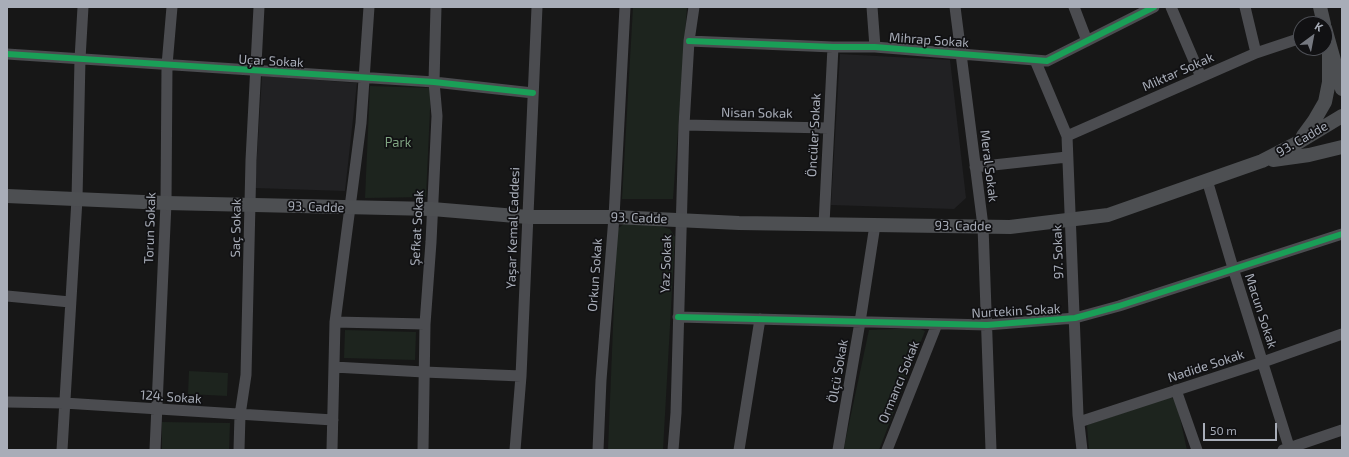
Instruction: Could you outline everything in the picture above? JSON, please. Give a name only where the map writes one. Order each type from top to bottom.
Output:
[{"type":"main road","points":[[1299,142],[1325,102],[1329,82],[1327,56]]},
{"type":"main road","points":[[1333,56],[1342,89]]},
{"type":"main road","name":"93. Cadde","points":[[7,196],[166,204],[432,209],[528,217],[614,217],[739,223],[1010,226],[1108,215],[1262,161],[1299,142],[1342,116]]},
{"type":"main road","name":"93. Cadde","points":[[1262,161],[1309,155],[1342,147]]},
{"type":"main road","points":[[1309,155],[1328,155],[1342,158]]},
{"type":"street","points":[[62,450],[77,199],[80,59],[83,7]]},
{"type":"street","name":"Torun Sokak","points":[[155,450],[166,204],[167,65],[172,7]]},
{"type":"street","name":"Saç Sokak","points":[[239,450],[240,415],[246,375],[250,206],[259,7]]},
{"type":"street","points":[[332,450],[335,322],[361,123],[369,7]]},
{"type":"street","name":"Şefkat Sokak","points":[[423,450],[425,324],[437,116],[434,82],[436,7]]},
{"type":"street","name":"Yaşar Kemal Caddesi","points":[[515,450],[521,376],[537,7]]},
{"type":"street","name":"Orkun Sokak","points":[[598,450],[601,380],[614,217],[625,7]]},
{"type":"street","name":"Yaz Sokak","points":[[673,450],[684,125],[689,41],[694,7]]},
{"type":"street","points":[[872,7],[875,47]]},
{"type":"street","name":"Meral Sokak","points":[[955,7],[982,226],[992,450]]},
{"type":"street","points":[[1074,7],[1087,41]]},
{"type":"street","name":"Mihrap Sokak","points":[[689,41],[833,47],[875,47],[1047,61],[1154,7]]},
{"type":"street","points":[[1171,7],[1201,77]]},
{"type":"street","points":[[1245,7],[1256,53]]},
{"type":"street","name":"Miktar Sokak","points":[[1067,136],[1256,53],[1293,41]]},
{"type":"street","name":"Öncüler Sokak","points":[[824,224],[833,47]]},
{"type":"street","name":"Uçar Sokak","points":[[7,54],[434,82],[533,93]]},
{"type":"street","name":"97. Sokak","points":[[1035,60],[1067,136],[1079,422],[1082,450]]},
{"type":"street","name":"Nisan Sokak","points":[[684,125],[829,128]]},
{"type":"street","points":[[975,167],[1067,157]]},
{"type":"street","name":"Macun Sokak","points":[[1207,180],[1288,449]]},
{"type":"street","name":"Ölçü Sokak","points":[[838,450],[875,225]]},
{"type":"street","name":"Nurtekin Sokak","points":[[678,316],[987,325],[1075,318],[1119,306],[1342,234]]},
{"type":"street","points":[[7,296],[70,302]]},
{"type":"street","points":[[739,450],[760,319]]},
{"type":"street","points":[[335,322],[425,324]]},
{"type":"street","name":"Ormancı Sokak","points":[[887,450],[937,324]]},
{"type":"street","name":"Nadide Sokak","points":[[1079,422],[1263,362],[1342,334]]},
{"type":"street","points":[[334,367],[521,376]]},
{"type":"street","points":[[1176,390],[1197,450]]},
{"type":"street","name":"124. Sokak","points":[[7,402],[64,403],[333,420]]},
{"type":"street","points":[[1288,449],[1342,430]]},
{"type":"shaded area","points":[[840,54],[950,60],[966,198],[954,209],[831,205]]},
{"type":"shaded area","points":[[262,76],[357,83],[345,191],[255,188]]},
{"type":"green space","points":[[633,7],[687,7],[673,199],[622,199]]},
{"type":"green space","name":"Park","points":[[370,86],[431,88],[426,197],[365,198]]},
{"type":"green space","points":[[624,224],[659,226],[670,229],[675,237],[663,450],[608,450],[617,229]]},
{"type":"green space","points":[[918,328],[925,331],[879,450],[845,450],[844,447],[869,330]]},
{"type":"green space","points":[[345,330],[416,332],[415,360],[344,358]]},
{"type":"green space","points":[[189,371],[228,373],[227,396],[188,394]]},
{"type":"green space","points":[[1170,397],[1176,400],[1187,450],[1089,450],[1087,425]]},
{"type":"green space","points":[[162,422],[230,423],[229,450],[162,450]]},
{"type":"cycle path","points":[[689,41],[833,47],[875,47],[1047,61],[1154,7]]},
{"type":"cycle path","points":[[7,54],[434,82],[533,93]]},
{"type":"cycle path","points":[[678,317],[987,325],[1075,318],[1119,306],[1342,234]]}]
